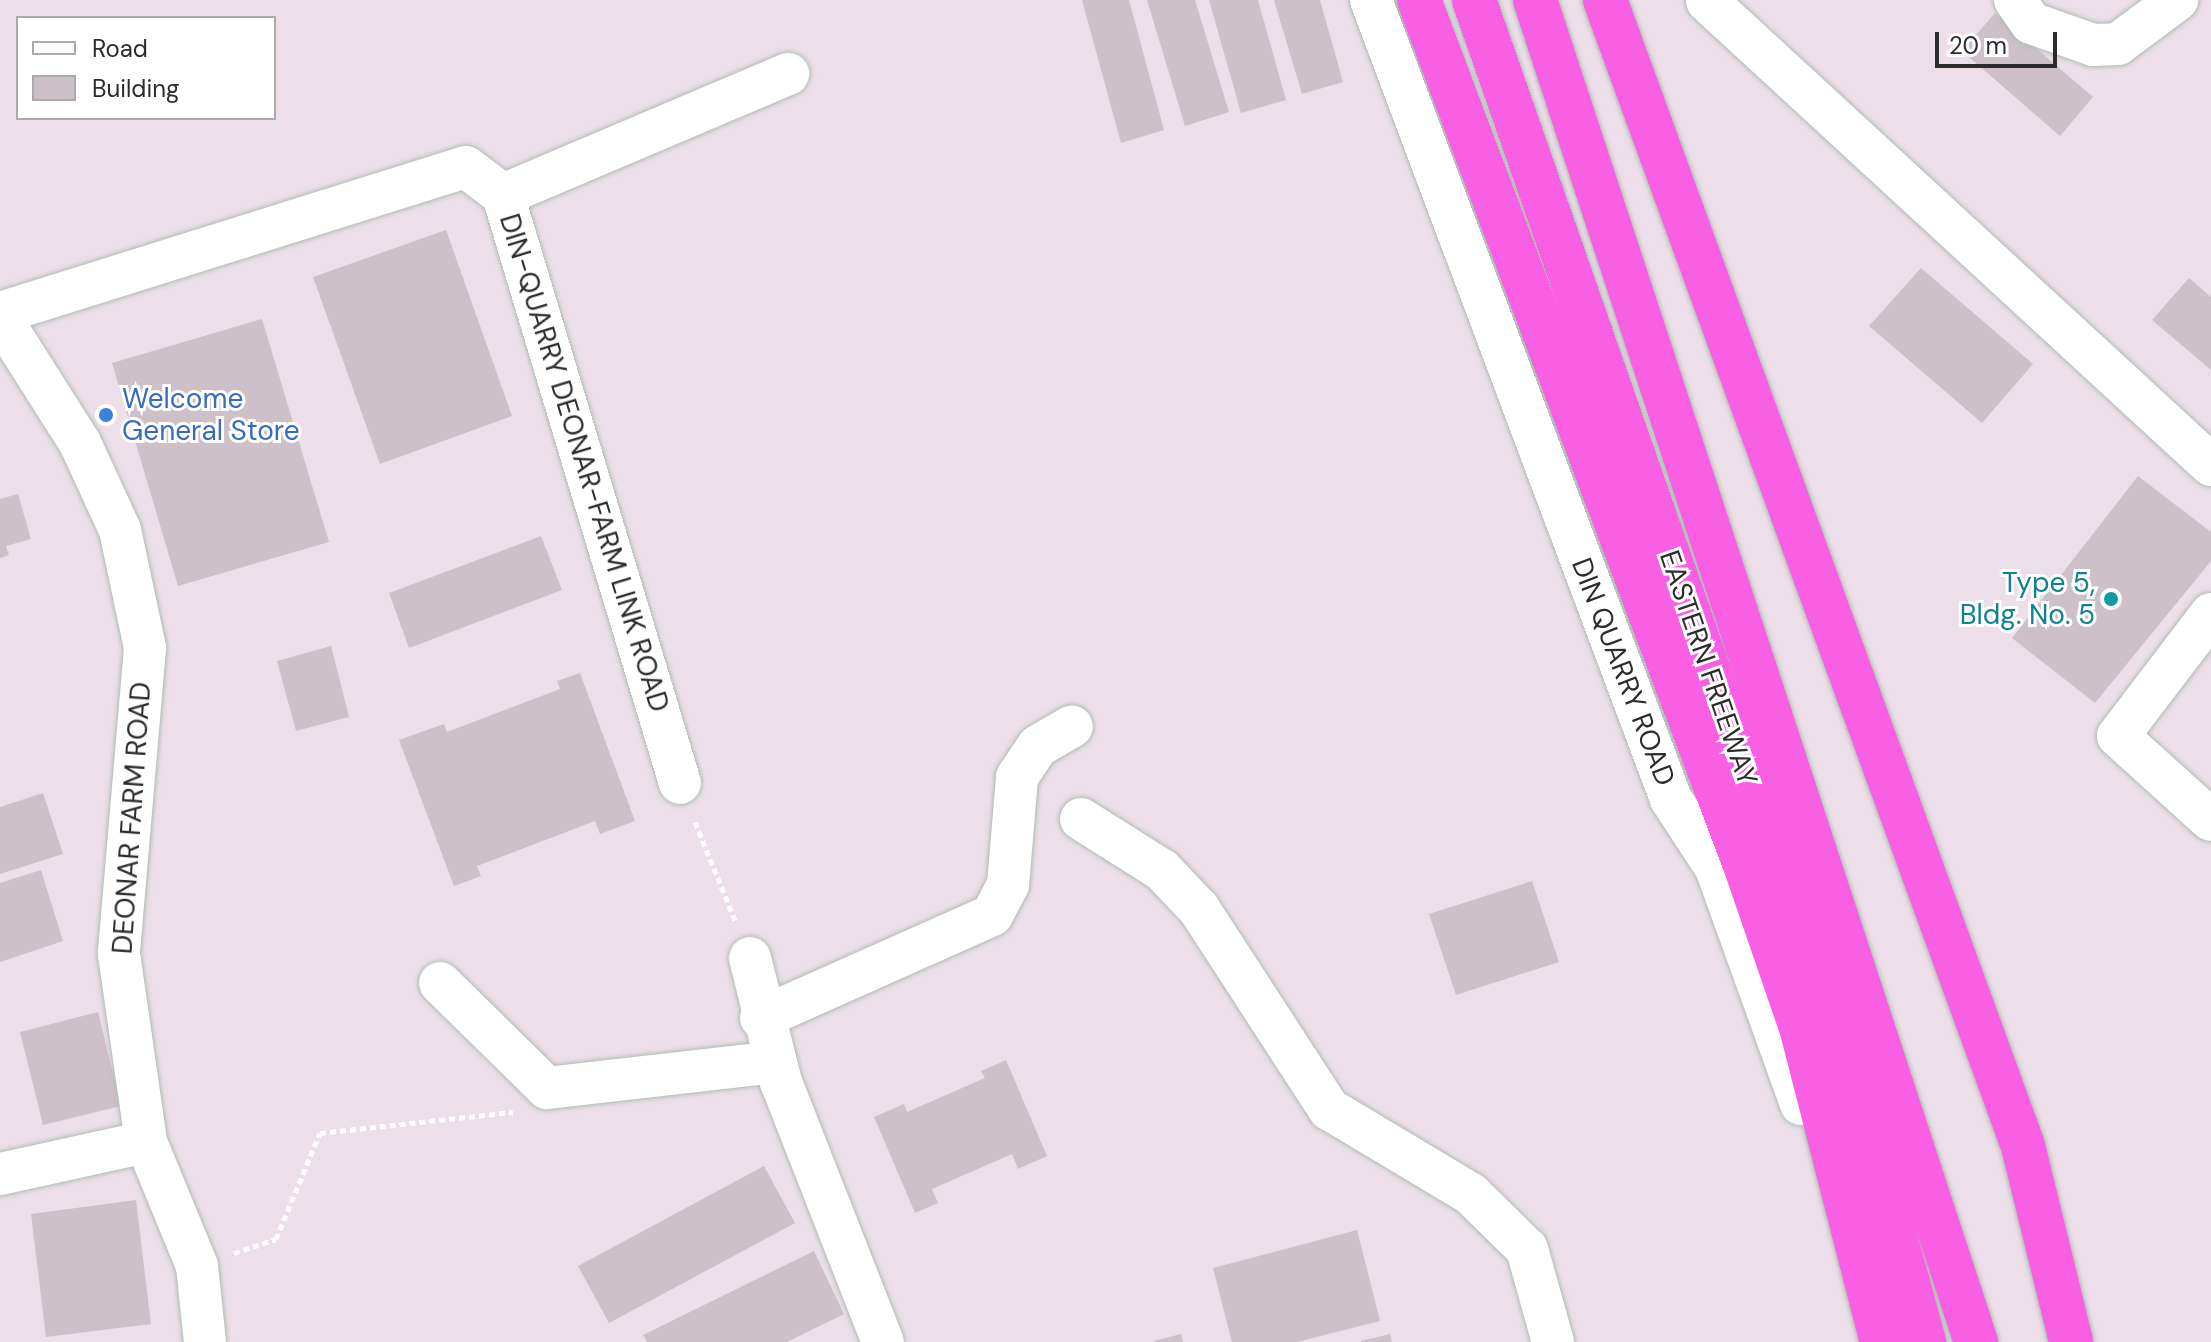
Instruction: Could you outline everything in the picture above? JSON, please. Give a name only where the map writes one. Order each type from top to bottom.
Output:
[{"type":"highway","points":[[1419,0],[1755,895],[1802,1031],[1882,1342]]},
{"type":"highway","name":"EASTERN FREEWAY","points":[[1474,0],[1852,1080],[1924,1342]]},
{"type":"highway","name":"EASTERN FREEWAY","points":[[1535,0],[1976,1342]]},
{"type":"highway","points":[[1605,0],[2023,1146],[2071,1342]]},
{"type":"street","name":"DIN QUARRY ROAD","points":[[1371,0],[1671,799],[1716,868],[1764,986],[1870,1342]]},
{"type":"street","points":[[2015,0],[2031,23],[2093,45],[2118,44],[2177,0]]},
{"type":"street","points":[[1707,1],[2211,465]]},
{"type":"street","points":[[503,195],[788,74]]},
{"type":"street","name":"DIN-QUARRY DEONAR-FARM LINK ROAD","points":[[0,315],[466,167],[503,195],[680,783]]},
{"type":"street","name":"DEONAR FARM ROAD","points":[[0,315],[80,443],[120,530],[145,648],[119,954],[146,1142],[197,1266],[205,1342]]},
{"type":"street","points":[[2211,614],[2118,736],[2211,820]]},
{"type":"street","points":[[761,1018],[992,915],[1008,885],[1017,777],[1038,746],[1072,726]]},
{"type":"street","points":[[1081,819],[1162,870],[1199,909],[1329,1109],[1471,1194],[1527,1249],[1553,1342]]},
{"type":"street","points":[[750,958],[761,1018],[774,1062],[883,1342]]},
{"type":"street","points":[[440,983],[547,1088],[774,1062]]},
{"type":"street","points":[[0,1174],[146,1142]]},
{"type":"path","points":[[680,783],[750,958]]},
{"type":"path","points":[[197,1266],[276,1239],[320,1133],[527,1110]]},
{"type":"building","points":[[1082,0],[1129,0],[1164,130],[1121,143]]},
{"type":"building","points":[[1147,0],[1195,0],[1229,112],[1185,126]]},
{"type":"building","points":[[1209,0],[1258,0],[1286,100],[1241,113]]},
{"type":"building","points":[[1274,0],[1320,0],[1343,82],[1302,94]]},
{"type":"building","points":[[1995,13],[2093,97],[2060,136],[1962,51]]},
{"type":"building","points":[[446,230],[512,416],[380,464],[313,277]]},
{"type":"building","points":[[1921,268],[2033,364],[1982,423],[1869,326]]},
{"type":"building","points":[[2189,278],[2211,297],[2211,370],[2152,320]]},
{"type":"building","points":[[262,319],[329,542],[178,586],[112,363]]},
{"type":"building","name":"Type 5, Bldg. No. 5","points":[[2138,476],[2211,532],[2211,561],[2095,703],[2012,638]]},
{"type":"building","points":[[18,494],[31,539],[6,546],[9,555],[0,558],[0,499]]},
{"type":"building","points":[[541,536],[562,590],[409,648],[389,593]]},
{"type":"building","points":[[331,646],[349,717],[296,731],[277,661]]},
{"type":"building","points":[[580,673],[635,821],[600,834],[595,821],[477,866],[481,876],[454,886],[399,740],[444,724],[447,732],[560,689],[557,681]]},
{"type":"building","points":[[43,793],[63,854],[0,874],[0,807]]},
{"type":"building","points":[[41,870],[63,941],[0,962],[0,883]]},
{"type":"building","points":[[1532,881],[1559,962],[1456,995],[1429,914]]},
{"type":"building","points":[[98,1012],[121,1106],[43,1125],[20,1032]]},
{"type":"building","points":[[1006,1060],[1047,1156],[1018,1169],[1012,1154],[932,1189],[938,1203],[915,1213],[874,1117],[904,1104],[907,1112],[985,1078],[981,1071]]},
{"type":"building","points":[[764,1166],[795,1223],[609,1323],[578,1266]]},
{"type":"building","points":[[136,1200],[151,1324],[46,1337],[31,1214]]},
{"type":"building","points":[[1357,1230],[1380,1321],[1297,1342],[1232,1342],[1213,1268]]},
{"type":"building","points":[[814,1251],[844,1314],[787,1342],[647,1342],[643,1335]]},
{"type":"building","points":[[1181,1334],[1183,1342],[1154,1341]]},
{"type":"building","points":[[1390,1334],[1392,1342],[1361,1342],[1361,1341]]},
{"type":"place","name":"Welcome General Store","points":[[106,415]]},
{"type":"place","name":"Type 5, Bldg. No. 5","points":[[2111,599]]}]
